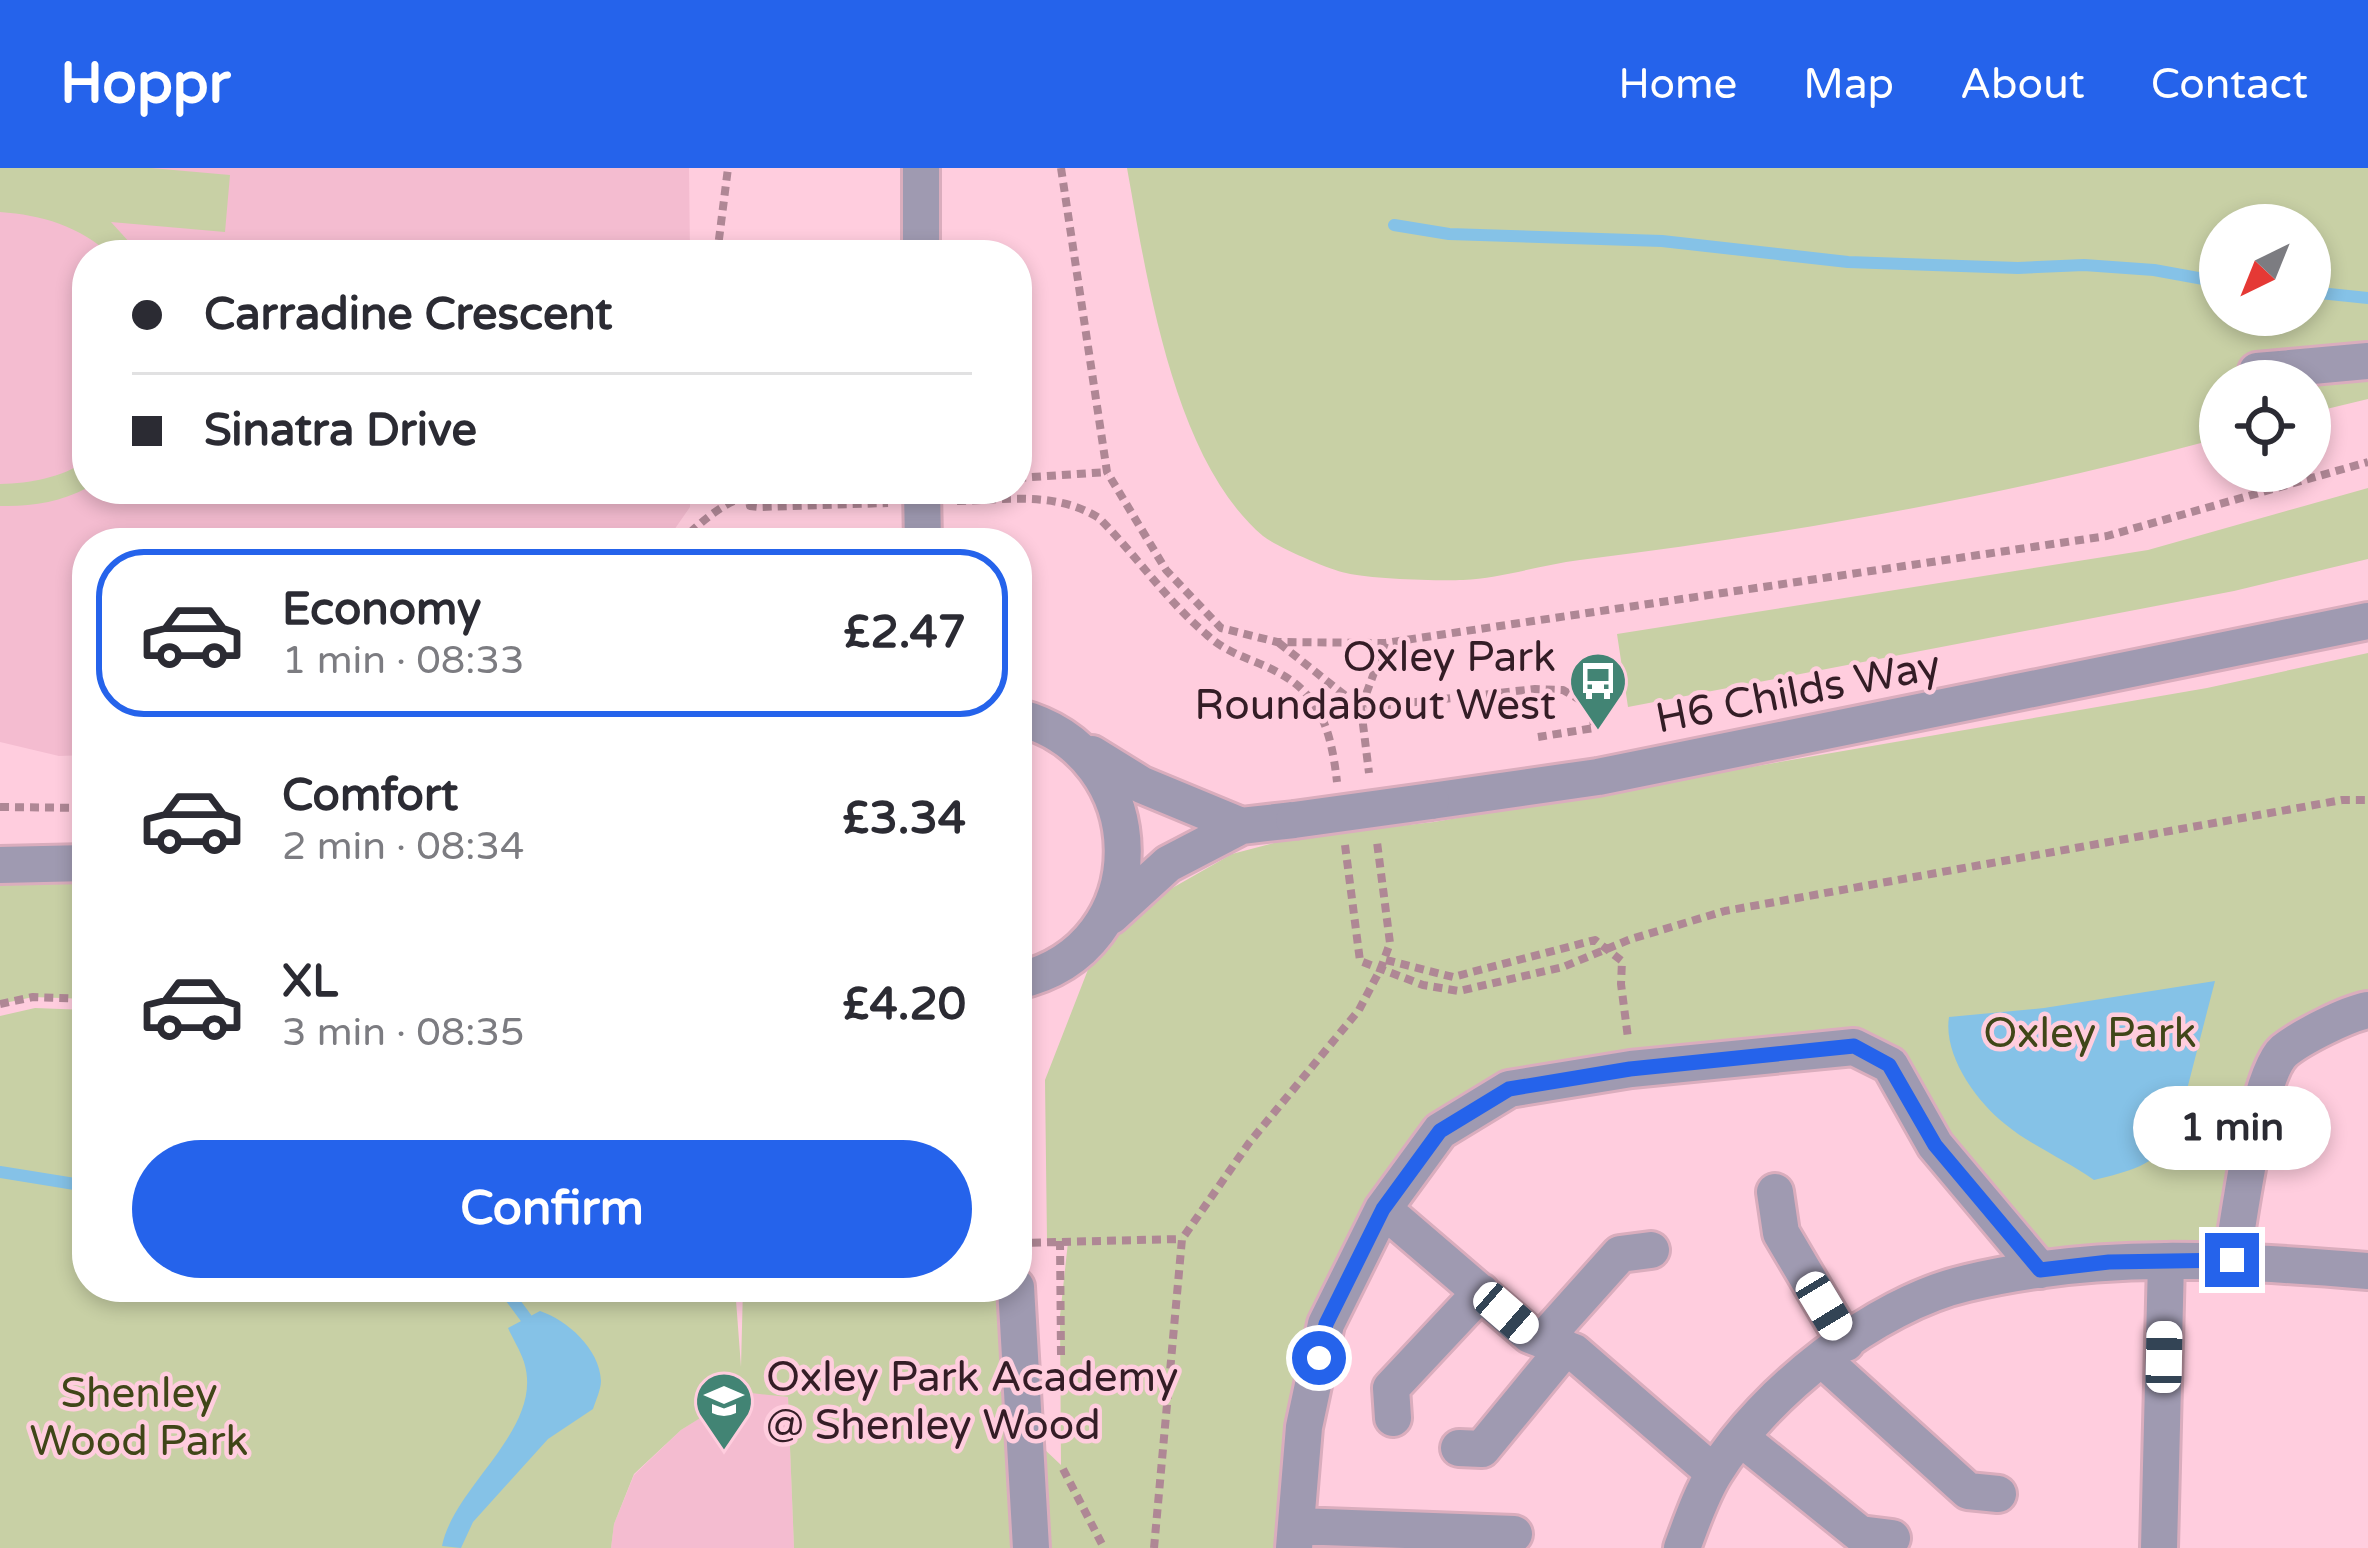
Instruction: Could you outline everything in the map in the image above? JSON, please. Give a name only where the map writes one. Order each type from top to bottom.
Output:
[{"type":"street","points":[[921,168],[921,240]]},
{"type":"street","points":[[2331,364],[2368,361]]},
{"type":"street","name":"H6 Childs Way","points":[[1032,978],[1075,955],[1168,864],[1241,826],[1598,777],[2179,663],[2368,621]]},
{"type":"street","name":"H6 Childs Way","points":[[1032,723],[1064,736],[1142,785],[1241,826]]},
{"type":"street","points":[[1064,736],[1095,764],[1116,802],[1124,844],[1120,886],[1102,925]]},
{"type":"street","points":[[0,865],[72,863]]},
{"type":"street","points":[[2232,1260],[2256,1117],[2281,1053],[2354,1012],[2368,1010]]},
{"type":"street","points":[[1514,1534],[1295,1537],[1304,1427],[1326,1324],[1383,1209],[1440,1131],[1509,1089],[1630,1069],[1854,1046],[1889,1065],[1935,1145],[2040,1270]]},
{"type":"street","points":[[1775,1192],[1780,1232],[1834,1351],[1969,1491],[1998,1494]]},
{"type":"street","points":[[1383,1209],[1530,1335],[1554,1344],[1714,1473]]},
{"type":"street","points":[[1459,1448],[1482,1449],[1619,1254],[1652,1250]]},
{"type":"street","points":[[1684,1547],[1714,1473],[1769,1405],[1834,1351],[1894,1312],[1963,1283],[2109,1262],[2232,1260],[2368,1271]]},
{"type":"street","points":[[2158,1548],[2166,1261]]},
{"type":"street","points":[[1394,1418],[1390,1388],[1481,1292]]},
{"type":"street","points":[[1017,1302],[1031,1548]]},
{"type":"street","points":[[1742,1439],[1860,1534],[1892,1538]]},
{"type":"path","points":[[719,240],[728,168]]},
{"type":"path","points":[[1061,168],[1107,472],[1166,570],[1221,628],[1277,642],[1385,643],[2108,536],[2368,462]]},
{"type":"path","points":[[1032,477],[1107,472]]},
{"type":"path","points":[[694,528],[724,504]]},
{"type":"path","points":[[1277,642],[1361,708],[1535,688],[1563,690],[1592,707],[1594,728],[1538,737]]},
{"type":"path","points":[[1371,788],[1361,708],[1385,643]]},
{"type":"path","points":[[0,807],[72,808]]},
{"type":"path","points":[[1154,1548],[1182,1239],[1249,1143],[1359,1010],[1385,960],[1390,943],[1376,830]]},
{"type":"path","points":[[1385,960],[1453,977],[1595,940],[1622,961],[1630,1069]]},
{"type":"path","points":[[0,1004],[32,997],[72,998]]},
{"type":"path","points":[[1032,1242],[1182,1239]]},
{"type":"path","points":[[1060,1241],[1060,1316]]},
{"type":"path","points":[[1024,1430],[1062,1466],[1104,1548]]},
{"type":"shaded area","points":[[0,168],[689,168],[690,240],[72,240],[72,504],[690,507],[675,528],[72,528],[72,756],[0,742]]},
{"type":"shaded area","name":"Oxley Park Academy @ Shenley Wood","points":[[742,1391],[788,1397],[794,1548],[611,1548],[614,1524],[634,1475],[681,1430]]},
{"type":"green space","points":[[0,168],[151,168],[230,175],[225,232],[111,222],[127,240],[91,240],[59,224],[0,212]]},
{"type":"green space","points":[[1127,168],[2368,168],[2368,399],[2331,408],[2331,360],[2199,360],[2199,443],[1982,495],[1478,579],[1357,575],[1316,562],[1263,536],[1232,503],[1207,462],[1186,415],[1155,313]]},
{"type":"green space","points":[[72,469],[72,494],[45,503],[0,506],[0,484]]},
{"type":"green space","points":[[2368,488],[2368,559],[2234,591],[1628,707],[1617,634],[2148,550]]},
{"type":"green space","points":[[2368,653],[2368,1010],[2281,1053],[2232,1260],[2040,1270],[1854,1047],[1509,1089],[1440,1131],[1326,1324],[1294,1548],[794,1548],[788,1397],[742,1392],[681,1430],[634,1474],[614,1524],[611,1548],[0,1548],[0,1016],[35,1008],[72,1009],[72,1302],[736,1302],[741,1367],[743,1302],[1017,1302],[1024,1430],[1061,1465],[1060,1316],[1068,1242],[1047,1241],[1045,1080],[1089,967],[1153,899],[1232,854],[1293,838],[1434,822],[2207,688]]},
{"type":"green space","points":[[72,863],[72,998],[33,997],[0,1004],[0,865]]},
{"type":"water","points":[[2215,981],[2175,1136],[2150,1161],[2094,1180],[2005,1124],[1973,1090],[1951,1047],[1949,1017],[2044,1008]]},
{"type":"water","points":[[540,1311],[571,1329],[595,1358],[601,1381],[593,1409],[548,1439],[473,1522],[461,1548],[442,1546],[450,1523],[522,1410],[527,1387],[524,1362],[508,1328]]},
{"type":"waterway","points":[[1394,225],[1449,234],[1662,241],[1848,262],[2018,268],[2084,265],[2199,278]]},
{"type":"waterway","points":[[2331,294],[2368,298]]},
{"type":"waterway","points":[[0,1172],[72,1184]]},
{"type":"waterway","points":[[514,1302],[526,1318]]},
{"type":"place","name":"Oxley Park Roundabout West","points":[[1598,732]]},
{"type":"place","name":"Oxley Park Academy @ Shenley Wood","points":[[724,1452]]},
{"type":"route","points":[[1319,1358],[1326,1324],[1383,1209],[1440,1131],[1509,1089],[1630,1069],[1854,1046],[1889,1065],[1935,1145],[2040,1270],[2109,1262],[2232,1260]]},
{"type":"park label","name":"Oxley Park","points":[[2090,1033]]},
{"type":"park label","name":"Shenley Wood Park","points":[[139,1417]]}]
